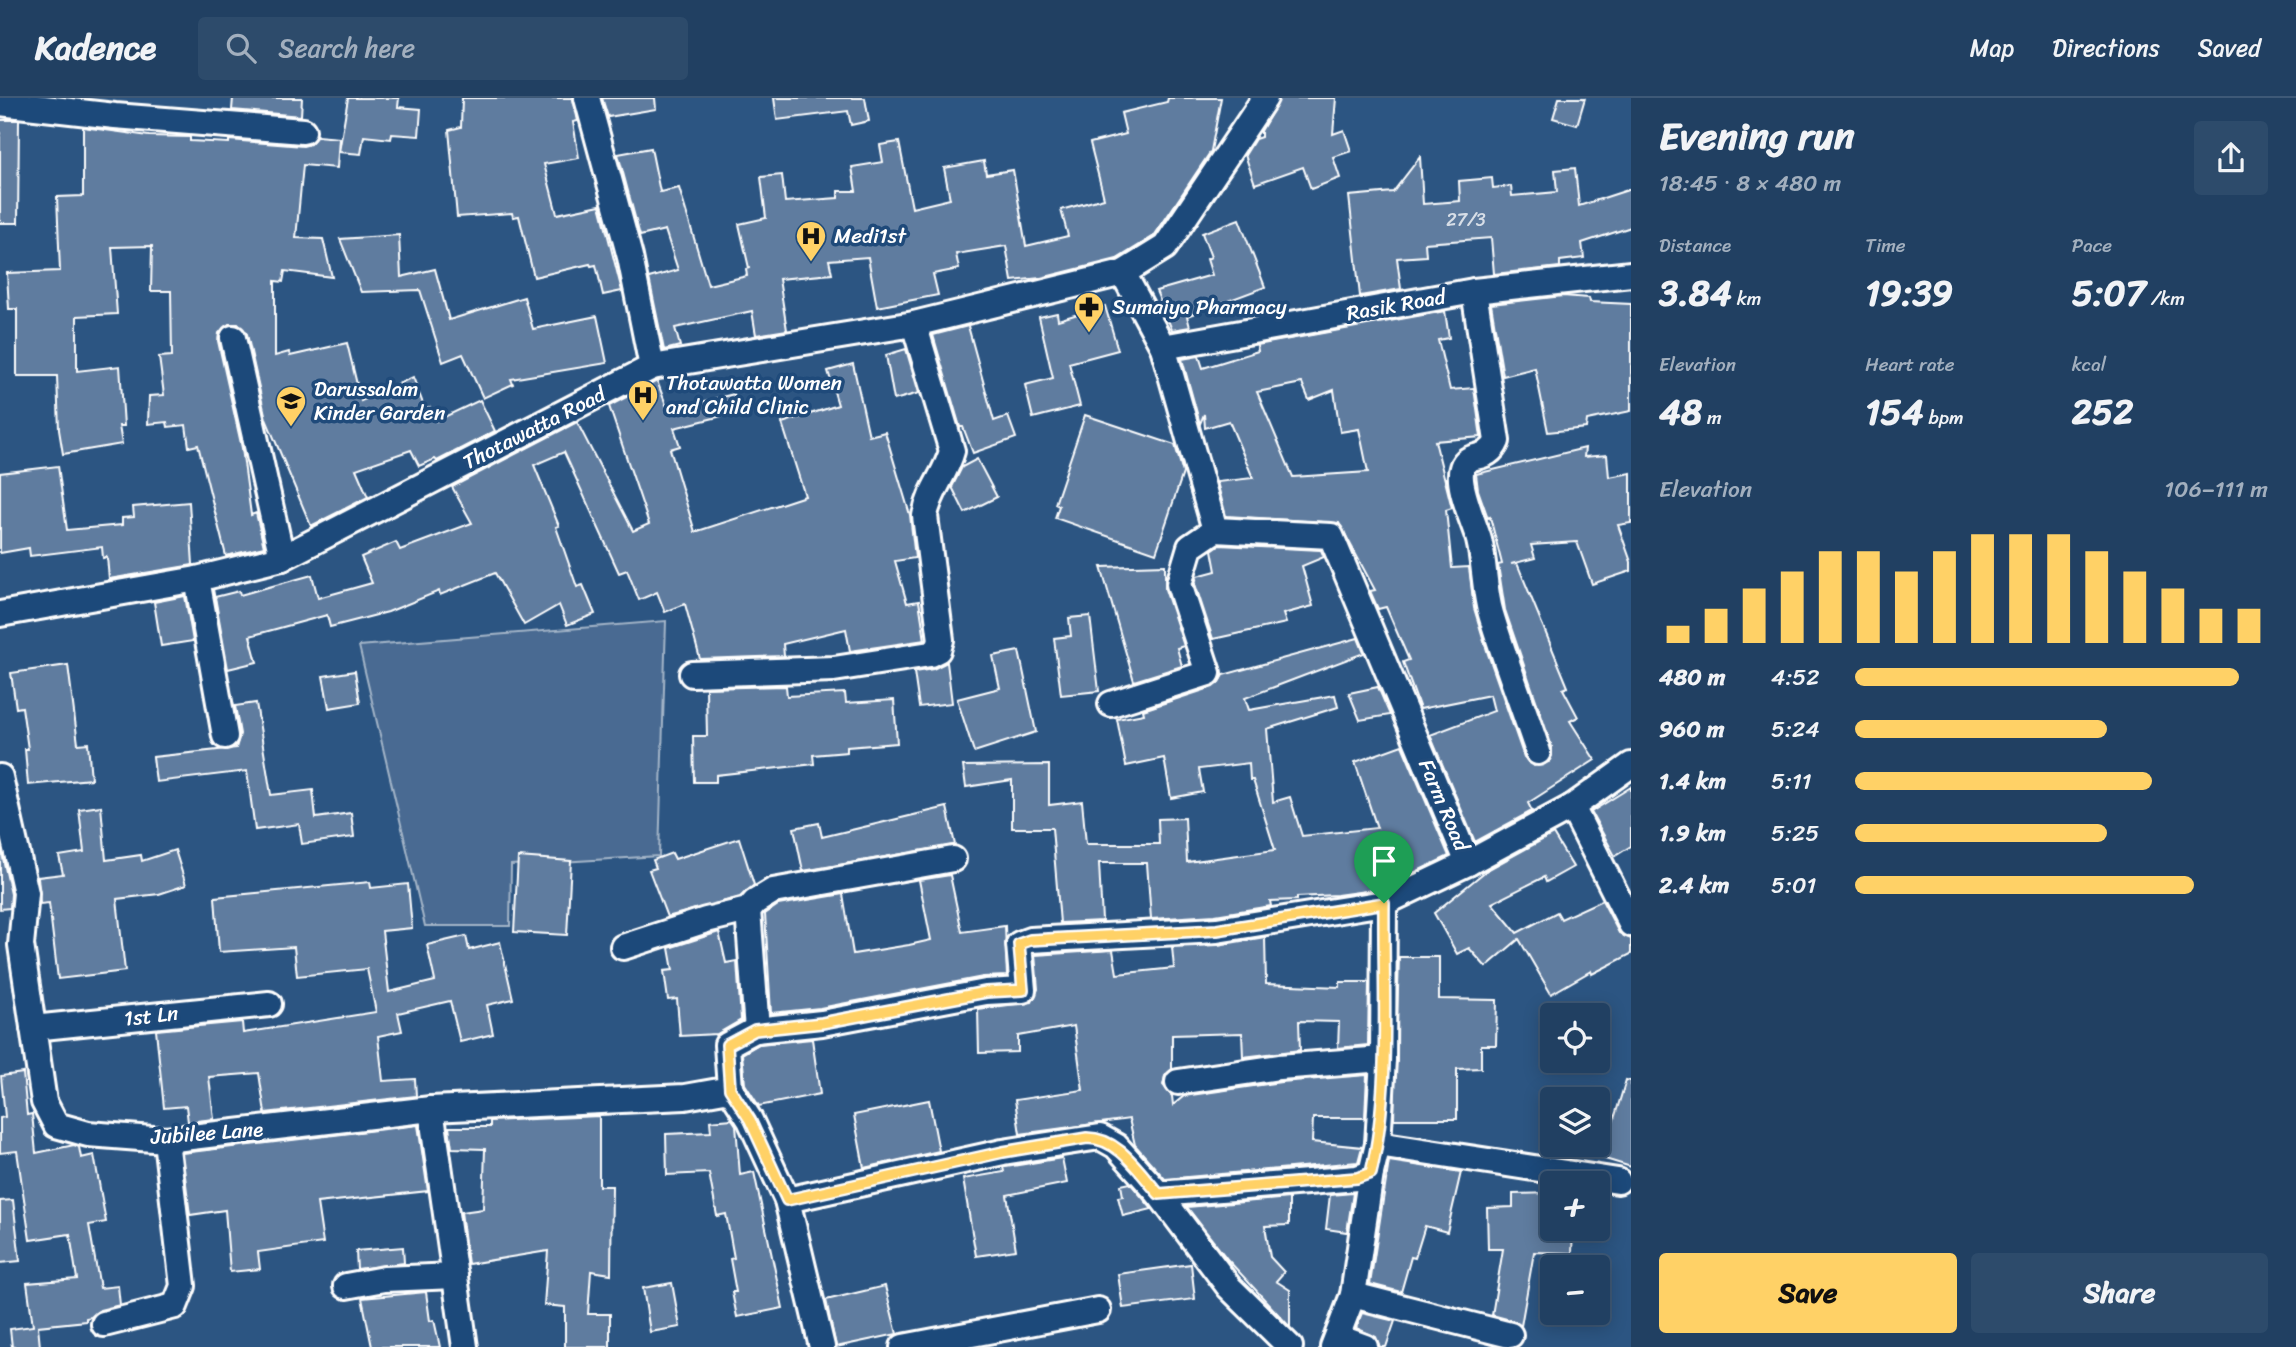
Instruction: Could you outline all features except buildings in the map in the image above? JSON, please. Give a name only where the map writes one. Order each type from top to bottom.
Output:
[{"type":"street","points":[[587,98],[630,257],[652,367]]},
{"type":"street","name":"Thotawatta Road","points":[[0,614],[197,579],[282,558],[652,367],[914,324],[1123,273],[1165,247],[1265,98]]},
{"type":"street","points":[[0,103],[115,116],[156,108],[303,131]]},
{"type":"street","points":[[1111,704],[1208,673],[1178,584],[1190,547],[1214,530],[1163,347],[1123,273]]},
{"type":"street","name":"Rasik Road","points":[[1163,347],[1475,291],[1631,274]]},
{"type":"street","points":[[1475,291],[1497,441],[1493,450],[1484,456],[1469,458],[1462,466],[1460,480],[1479,543],[1490,612],[1538,752]]},
{"type":"street","points":[[692,674],[834,669],[930,654],[938,650],[942,640],[925,516],[928,498],[948,466],[953,450],[914,324]]},
{"type":"street","points":[[233,338],[282,558]]},
{"type":"street","name":"Farm Road","points":[[757,1030],[822,1023],[986,992],[1023,990],[1019,944],[1030,940],[1217,930],[1384,903],[1468,863],[1331,536],[1214,530]]},
{"type":"street","points":[[197,579],[225,736]]},
{"type":"street","points":[[1468,863],[1572,807],[1631,765]]},
{"type":"street","name":"Jubilee Lane","points":[[0,777],[26,892],[21,945],[44,1102],[56,1125],[88,1134],[166,1140],[431,1109],[685,1097],[730,1089]]},
{"type":"street","points":[[1572,807],[1631,924]]},
{"type":"street","points":[[623,947],[706,919],[748,910],[755,902],[773,891],[953,859]]},
{"type":"street","points":[[1365,1347],[1336,1342],[1353,1295],[1371,1173],[1378,1144],[1384,903]]},
{"type":"street","points":[[748,910],[757,1030],[727,1045],[730,1089],[750,1120],[787,1200],[822,1347]]},
{"type":"street","name":"1st Ln","points":[[33,1028],[269,1004]]},
{"type":"street","points":[[1178,1082],[1279,1067],[1382,1059]]},
{"type":"street","points":[[431,1109],[465,1347]]},
{"type":"street","points":[[787,1200],[1003,1152],[1100,1138],[1116,1146],[1159,1194],[1229,1287],[1290,1347]]},
{"type":"street","points":[[104,1324],[175,1306],[183,1286],[166,1140]]},
{"type":"street","points":[[1378,1144],[1618,1181]]},
{"type":"street","points":[[1159,1194],[1357,1178],[1371,1173]]},
{"type":"street","points":[[346,1286],[384,1279],[455,1276]]},
{"type":"street","points":[[1353,1295],[1510,1335]]},
{"type":"street","points":[[903,1347],[1098,1310]]},
{"type":"shaded area","points":[[666,621],[659,856],[511,865],[510,926],[425,926],[359,646]]},
{"type":"place","name":"Medi1st","points":[[811,263]]},
{"type":"place","name":"Sumaiya Pharmacy","points":[[1089,334]]},
{"type":"place","name":"Thotawatta Women and Child Clinic","points":[[643,422]]},
{"type":"place","name":"Darussalam Kinder Garden","points":[[291,428]]},
{"type":"route","points":[[1384,903],[1378,1144],[1371,1173],[1357,1178],[1159,1194],[1116,1146],[1100,1138],[1087,1138],[1003,1152],[787,1200],[750,1120],[730,1089],[727,1045],[755,1030],[822,1023],[986,992],[1023,990],[1019,944],[1030,940],[1217,930],[1384,903]]}]
